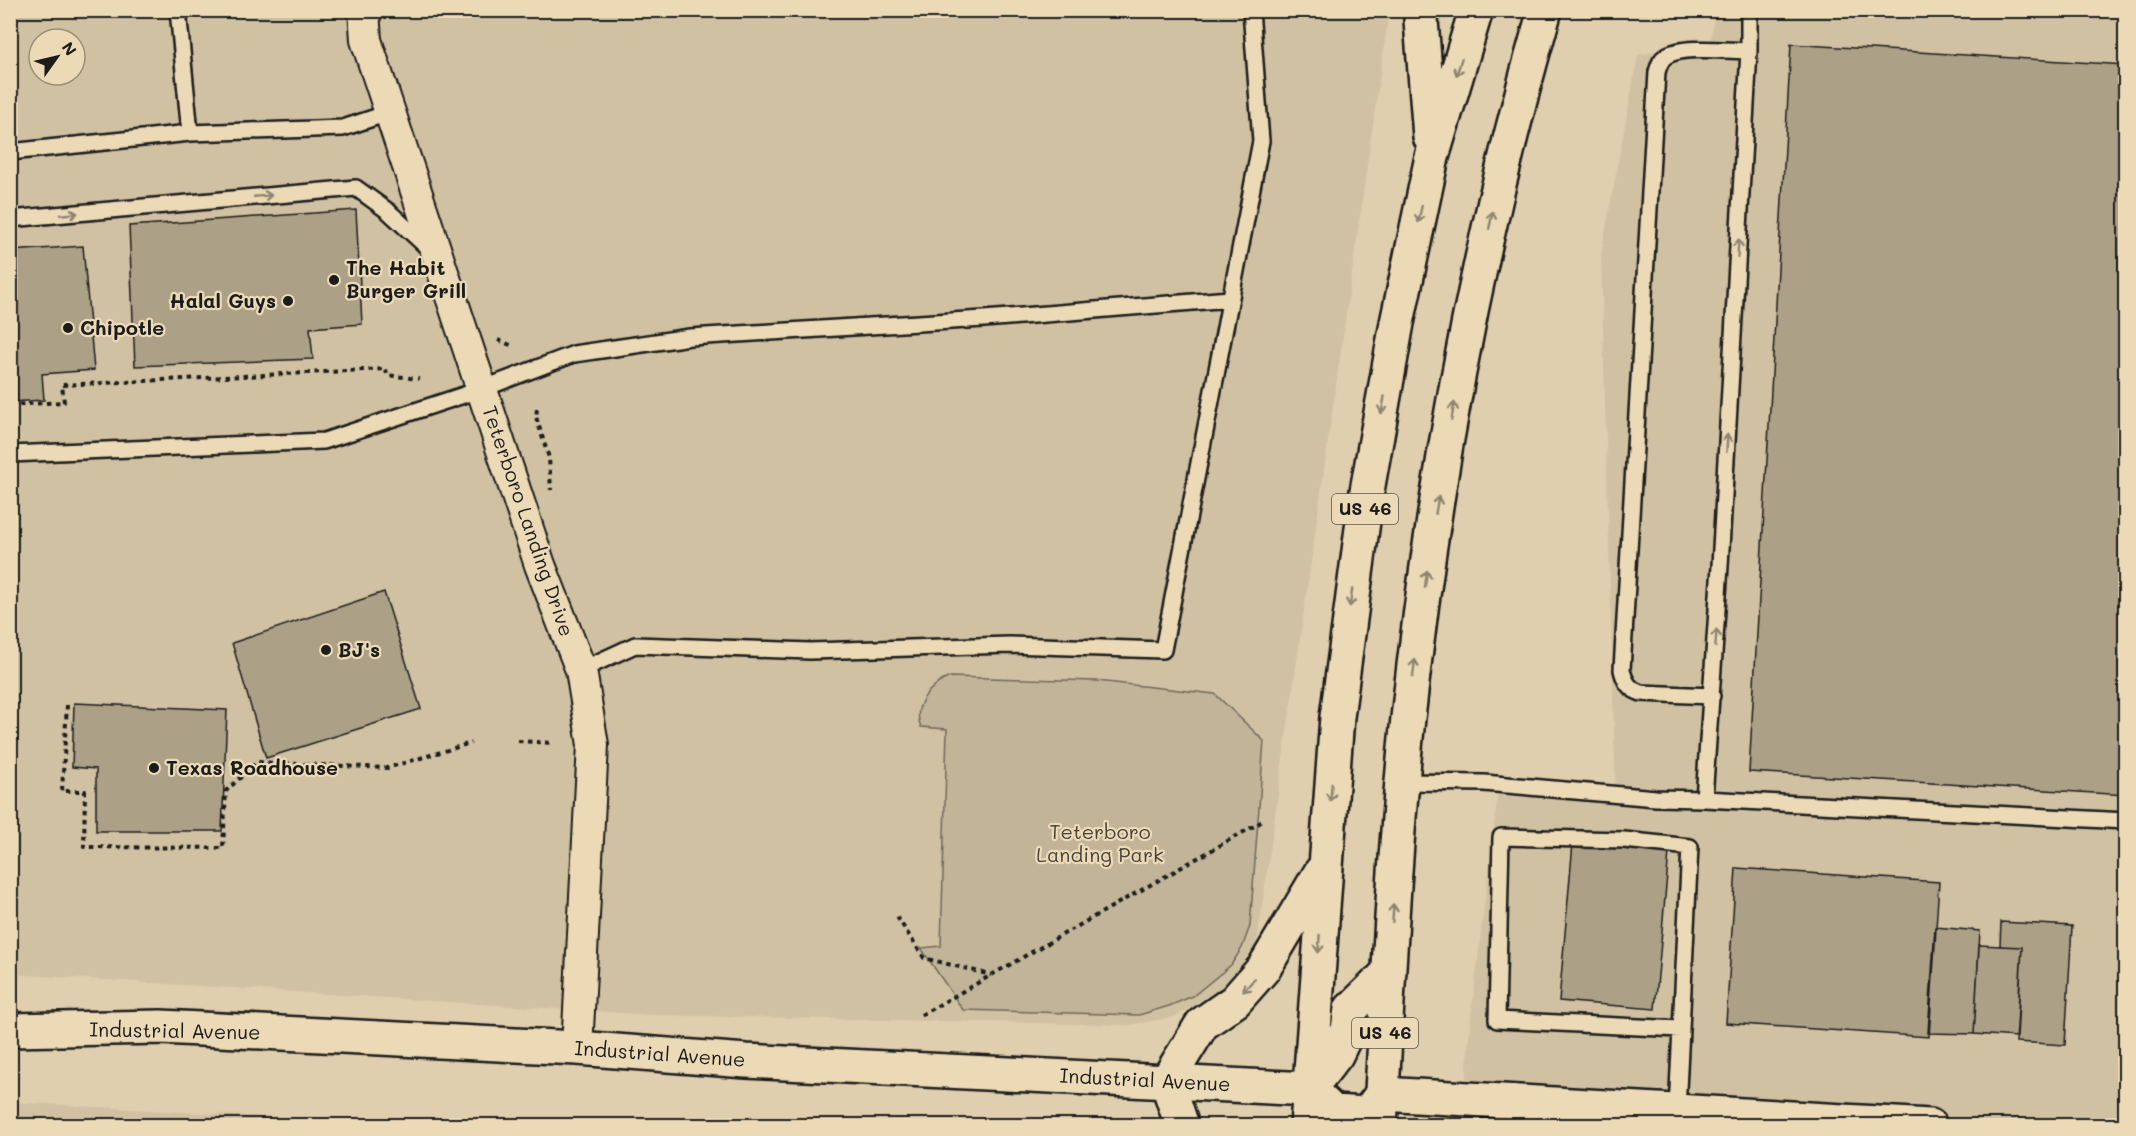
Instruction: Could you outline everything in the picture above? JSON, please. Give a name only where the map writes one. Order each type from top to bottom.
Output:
[{"type":"main road","points":[[1423,10],[1421,20],[1432,157]]},
{"type":"main road","name":"US 46","points":[[1307,1125],[1338,705],[1367,491],[1397,322],[1432,157],[1476,10]]},
{"type":"main road","name":"US 46","points":[[1381,1110],[1408,719],[1431,542],[1456,393],[1495,197],[1545,10]]},
{"type":"main road","points":[[1182,1125],[1167,1081],[1202,1024],[1235,1001],[1264,968],[1325,865]]},
{"type":"main road","points":[[1309,1089],[1336,1055],[1348,1030],[1351,1009],[1389,972]]},
{"type":"main road","name":"Industrial Avenue","points":[[10,1030],[161,1027],[577,1048],[746,1061],[1309,1089]]},
{"type":"main road","points":[[1309,1089],[1333,1112],[1367,1114],[1381,1110],[1677,1110],[1920,1125]]},
{"type":"main road","points":[[1309,1089],[1325,1125]]},
{"type":"street","name":"Teterboro Landing Drive","points":[[364,10],[366,40],[435,254],[483,389],[538,560],[581,670],[593,745],[577,1048]]},
{"type":"lane","points":[[178,10],[190,133]]},
{"type":"lane","points":[[581,670],[635,645],[810,651],[1010,645],[1163,650],[1261,141],[1251,10]]},
{"type":"lane","points":[[1704,799],[1712,696],[1749,51],[1749,10]]},
{"type":"lane","points":[[1712,696],[1641,693],[1632,690],[1625,681],[1622,670],[1628,561],[1657,72],[1660,62],[1667,55],[1678,51],[1749,51]]},
{"type":"lane","points":[[10,152],[190,133],[343,128],[391,112]]},
{"type":"lane","points":[[10,219],[356,188],[388,211],[435,254]]},
{"type":"lane","points":[[10,454],[324,441],[483,389],[574,354],[690,337],[984,319],[1230,298]]},
{"type":"lane","points":[[1403,782],[1484,783],[1656,798],[2126,821]]},
{"type":"lane","points":[[1677,1110],[1690,847],[1624,840],[1501,837],[1497,1020],[1680,1029]]},
{"type":"path","points":[[10,405],[64,402],[62,385],[386,369],[387,375],[419,379]]},
{"type":"path","points":[[67,705],[62,791],[85,791],[84,847],[223,848],[226,790],[257,762],[387,768],[471,743]]},
{"type":"path","points":[[518,741],[552,743]]},
{"type":"path","points":[[921,1015],[1263,821]]},
{"type":"path","points":[[897,917],[924,958],[992,975]]},
{"type":"shaded area","points":[[10,11],[1389,11],[1256,950],[1224,989],[1174,1017],[1129,1025],[654,1015],[11,974]]},
{"type":"shaded area","points":[[1715,11],[2125,11],[2125,1125],[1463,1126],[1470,1024],[1498,793],[1616,803],[1601,255],[1638,55],[1711,39]]},
{"type":"shaded area","points":[[11,1102],[402,1125],[11,1125]]},
{"type":"green space","name":"Teterboro Landing Park","points":[[950,677],[1097,681],[1215,694],[1264,741],[1250,926],[1242,948],[1231,965],[1193,996],[1139,1015],[963,1010],[921,948],[941,946],[947,729],[921,727],[919,711],[921,703],[930,690]]},
{"type":"building","points":[[1791,44],[2126,65],[2126,795],[1749,772]]},
{"type":"building","points":[[356,210],[362,324],[310,328],[313,359],[135,366],[129,226]]},
{"type":"building","points":[[83,246],[94,370],[42,374],[44,400],[10,402],[10,251]]},
{"type":"building","points":[[384,592],[421,709],[266,758],[232,643]]},
{"type":"building","name":"Texas Roadhouse","points":[[74,703],[227,710],[222,831],[96,831],[96,769],[72,767]]},
{"type":"building","points":[[1573,843],[1669,852],[1655,1009],[1559,1001]]},
{"type":"building","points":[[1736,868],[1939,882],[1929,1037],[1726,1023]]},
{"type":"building","points":[[2001,922],[2072,926],[2065,1045],[2016,1042],[2022,947],[2000,946]]},
{"type":"building","points":[[1935,927],[1980,931],[1974,1034],[1928,1033]]},
{"type":"building","points":[[1979,945],[2022,947],[2017,1037],[1974,1034]]},
{"type":"place","name":"The Habit Burger Grill","points":[[334,280]]},
{"type":"place","name":"Halal Guys","points":[[288,301]]},
{"type":"place","name":"Chipotle","points":[[68,328]]},
{"type":"place","name":"BJ's","points":[[326,650]]},
{"type":"place","name":"Texas Roadhouse","points":[[154,768]]}]
